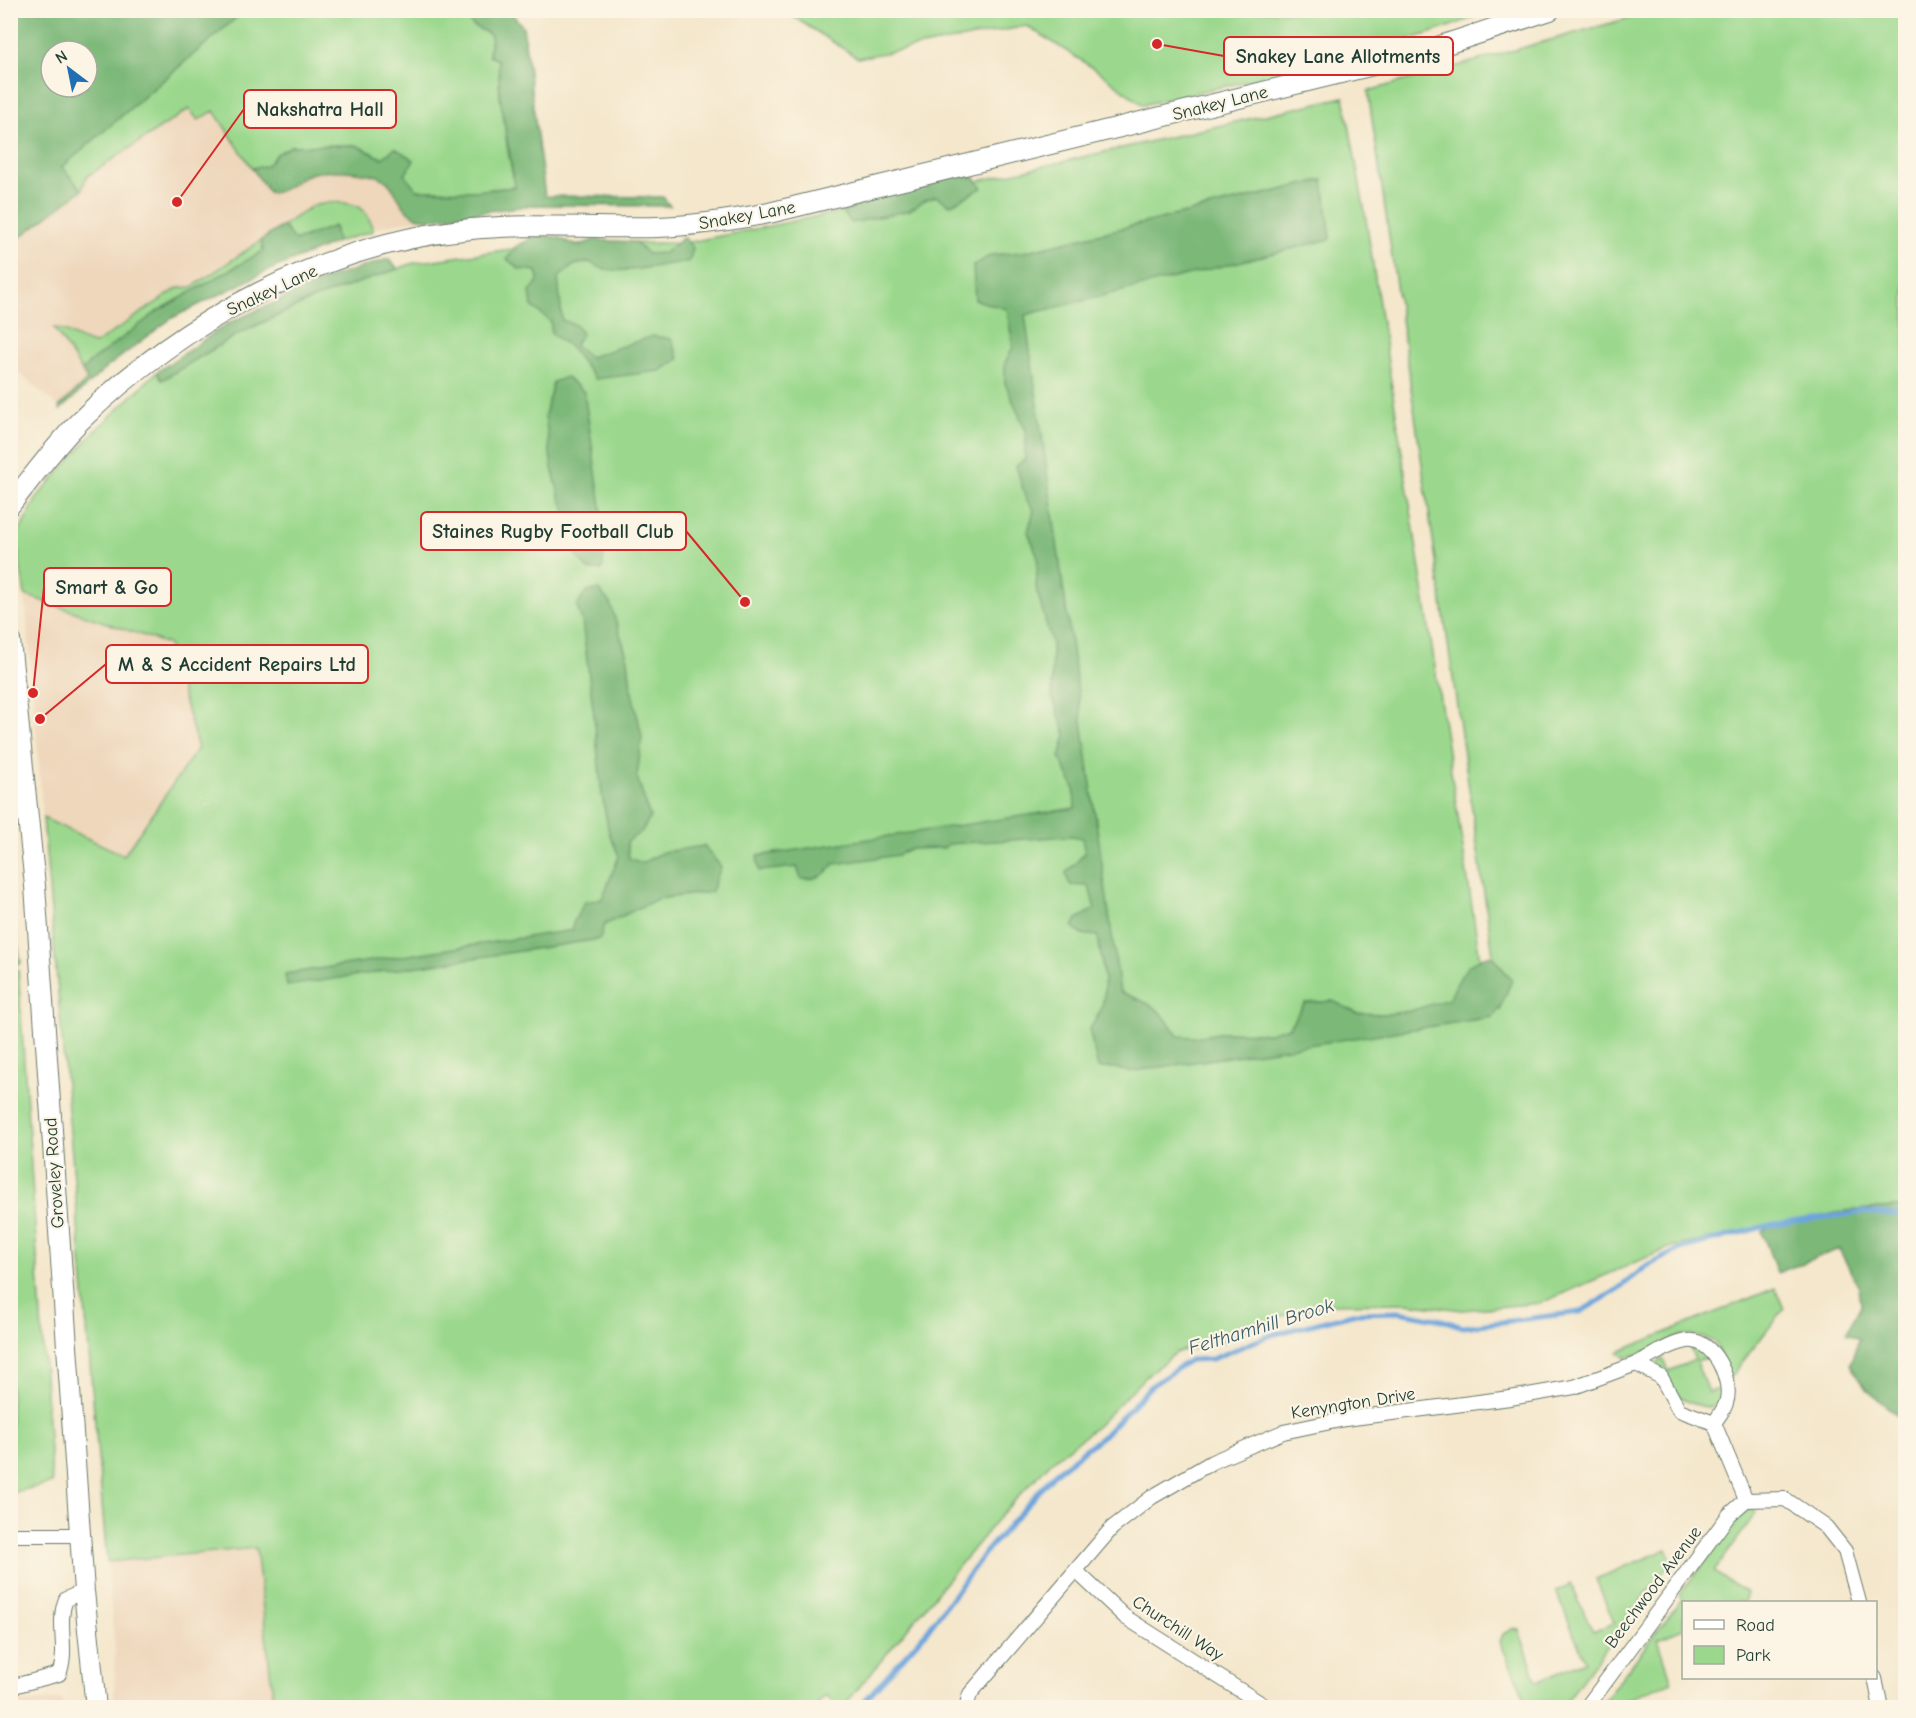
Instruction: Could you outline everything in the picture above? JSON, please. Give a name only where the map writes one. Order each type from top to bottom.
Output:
[{"type":"street","name":"Snakey Lane","points":[[10,505],[78,423],[169,348],[229,308],[305,273],[367,250],[471,229],[545,226],[657,227],[706,224],[769,213],[1410,56],[1550,10]]},
{"type":"street","name":"Groveley Road","points":[[10,640],[35,886],[84,1591],[96,1707]]},
{"type":"street","name":"Kenyngton Drive","points":[[966,1707],[970,1694],[1112,1528],[1152,1497],[1212,1462],[1283,1432],[1345,1419],[1574,1388],[1689,1341],[1704,1344],[1714,1353],[1728,1386],[1727,1403],[1714,1423]]},
{"type":"street","points":[[1636,1364],[1661,1377],[1679,1410],[1714,1423],[1751,1499],[1785,1499],[1826,1527],[1845,1551],[1859,1601]]},
{"type":"street","name":"Beechwood Avenue","points":[[1586,1707],[1729,1515],[1751,1499]]},
{"type":"street","points":[[10,1535],[81,1535]]},
{"type":"street","name":"Churchill Way","points":[[1076,1571],[1125,1617],[1268,1707]]},
{"type":"street","points":[[10,1687],[59,1674],[65,1659],[61,1611],[66,1599],[84,1591]]},
{"type":"street","points":[[1875,1679],[1881,1707]]},
{"type":"shaded area","points":[[244,11],[506,11],[534,205],[396,223],[345,236],[276,261],[170,314],[87,380],[59,407],[11,366],[11,244],[82,190],[62,167]]},
{"type":"shaded area","points":[[25,595],[168,644],[198,748],[124,855],[43,818]]},
{"type":"shaded area","points":[[256,1547],[274,1706],[118,1707],[114,1704],[115,1650],[107,1562]]},
{"type":"shaded area","points":[[62,1699],[63,1707],[11,1707],[11,1704]]},
{"type":"green space","points":[[11,10],[244,11],[62,167],[82,190],[11,244],[11,222],[20,215],[10,195]]},
{"type":"green space","points":[[464,10],[514,11],[513,15],[523,27],[545,196],[663,197],[670,206],[534,205],[427,219],[409,212],[383,179],[374,175],[342,171],[310,174],[280,191],[269,193],[252,168],[266,166],[278,153],[291,146],[356,145],[382,158],[395,148],[414,160],[405,175],[417,190],[475,191],[515,187],[500,98],[498,60],[489,56],[491,35],[472,25]]},
{"type":"green space","points":[[244,11],[464,11],[472,25],[491,35],[489,56],[498,59],[507,146],[515,187],[475,191],[417,190],[405,175],[382,158],[356,145],[291,146],[278,153],[266,166],[252,168],[214,111],[198,120],[189,109],[86,177],[82,190],[11,244],[11,116],[62,167]]},
{"type":"green space","points":[[784,11],[1490,11],[1449,27],[1363,53],[1143,105],[1098,71],[1027,26],[858,58]]},
{"type":"green space","points":[[1654,11],[1905,11],[1905,1206],[1847,1211],[1671,1247],[1541,1303],[1462,1310],[1406,1303],[1331,1304],[1282,1316],[1219,1343],[1177,1352],[1146,1376],[1097,1426],[1051,1462],[1000,1516],[843,1707],[838,1707],[826,1695],[814,1708],[253,1707],[274,1705],[256,1548],[107,1562],[43,818],[124,855],[198,748],[168,644],[25,595],[16,538],[38,496],[96,430],[157,372],[162,380],[238,334],[315,298],[414,263],[547,244],[685,243],[869,206],[1344,97],[1365,213],[1488,1011],[1501,1010],[1368,91]],"holes":[[[1322,180],[1331,238],[1024,252]]]},
{"type":"green space","points":[[959,176],[975,177],[982,188],[950,205],[936,196],[910,210],[852,223],[843,214],[848,204],[862,199],[871,200],[890,191],[928,187],[935,181]]},
{"type":"green space","points":[[1323,180],[1331,239],[1025,315],[1120,992],[1154,1007],[1178,1036],[1195,1037],[1224,1032],[1269,1033],[1289,1027],[1305,1003],[1333,1001],[1357,1013],[1387,1014],[1410,1011],[1449,999],[1464,971],[1475,962],[1491,955],[1512,980],[1500,1008],[1493,1017],[1128,1072],[1115,1068],[1098,1068],[1089,1029],[1102,1007],[1104,996],[1104,973],[1098,936],[1081,934],[1073,927],[1077,919],[1095,909],[1089,886],[1070,885],[1066,873],[1085,853],[1082,838],[1072,836],[948,844],[944,848],[909,849],[898,855],[834,864],[820,876],[806,879],[801,879],[797,867],[759,871],[757,856],[1075,808],[1074,788],[1060,758],[1066,735],[1052,696],[1052,644],[1036,588],[1038,557],[1028,532],[1034,510],[1026,499],[1016,466],[1025,459],[1026,431],[1005,383],[1005,363],[1013,347],[1007,309],[975,300],[973,266],[991,255],[1023,252]]},
{"type":"green space","points":[[333,202],[360,207],[368,216],[373,231],[337,242],[334,227],[264,251],[90,362],[82,371],[54,328],[95,344],[178,288],[192,287],[312,206]]},
{"type":"green space","points":[[283,226],[295,241],[334,226],[337,242],[267,271],[172,318],[106,368],[60,410],[59,407],[87,380],[82,371],[90,362],[158,311],[263,251],[261,240]]},
{"type":"green space","points":[[536,236],[557,237],[577,246],[594,240],[635,242],[648,254],[664,253],[684,237],[693,248],[689,262],[611,270],[590,262],[574,265],[558,278],[562,320],[576,325],[582,334],[574,345],[590,357],[653,336],[671,339],[679,359],[660,371],[595,379],[571,348],[551,333],[551,322],[532,306],[530,292],[538,281],[537,271],[519,269],[507,259],[515,247]]},
{"type":"green space","points":[[388,259],[398,269],[315,298],[238,334],[162,380],[157,372],[227,324],[326,279]]},
{"type":"green space","points":[[566,377],[584,392],[606,539],[602,570],[588,570],[574,551],[570,519],[560,498],[552,468],[545,415],[553,382]]},
{"type":"green space","points":[[599,590],[610,603],[628,659],[631,688],[642,737],[637,777],[650,817],[642,831],[627,842],[629,858],[642,863],[663,852],[704,846],[721,867],[711,892],[657,899],[604,925],[600,939],[287,986],[285,974],[573,930],[573,923],[585,902],[602,899],[619,856],[609,833],[602,795],[582,621],[577,606],[586,592]]},
{"type":"green space","points":[[11,902],[21,963],[10,970]]},
{"type":"green space","points":[[18,970],[52,1483],[11,1493],[10,971]]},
{"type":"green space","points":[[1906,1206],[1905,1422],[1866,1389],[1850,1364],[1859,1339],[1846,1333],[1861,1305],[1859,1288],[1839,1249],[1777,1273],[1762,1232],[1768,1227],[1847,1211]]},
{"type":"green space","points":[[1775,1288],[1784,1309],[1729,1379],[1715,1342],[1695,1336],[1682,1336],[1625,1358],[1618,1352]]},
{"type":"green space","points":[[1690,1347],[1698,1348],[1709,1356],[1696,1362],[1708,1392],[1723,1388],[1721,1400],[1715,1406],[1705,1407],[1682,1398],[1653,1365],[1663,1359],[1669,1371],[1695,1360]]},
{"type":"green space","points":[[1754,1509],[1756,1513],[1714,1572],[1747,1593],[1744,1601],[1682,1601],[1682,1629],[1658,1639],[1672,1682],[1608,1707],[1599,1707],[1682,1599],[1679,1595],[1741,1514]]},
{"type":"green space","points":[[1667,1549],[1671,1561],[1562,1707],[1529,1707],[1500,1642],[1503,1634],[1512,1629],[1519,1630],[1537,1682],[1585,1661],[1556,1591],[1571,1584],[1593,1632],[1614,1623],[1596,1579]]},
{"type":"waterway","name":"Felthamhill Brook","points":[[858,1708],[927,1631],[984,1554],[1055,1473],[1104,1435],[1151,1386],[1190,1360],[1212,1359],[1271,1335],[1356,1313],[1399,1312],[1442,1320],[1463,1327],[1580,1312],[1614,1292],[1647,1266],[1680,1249],[1774,1224],[1865,1212],[1906,1216]]},
{"type":"place","name":"Snakey Lane Allotments","points":[[1157,44]]},
{"type":"place","name":"Nakshatra Hall","points":[[177,202]]},
{"type":"place","name":"Staines Rugby Football Club","points":[[745,602]]},
{"type":"place","name":"Smart & Go","points":[[33,693]]},
{"type":"place","name":"M & S Accident Repairs Ltd","points":[[40,719]]}]
